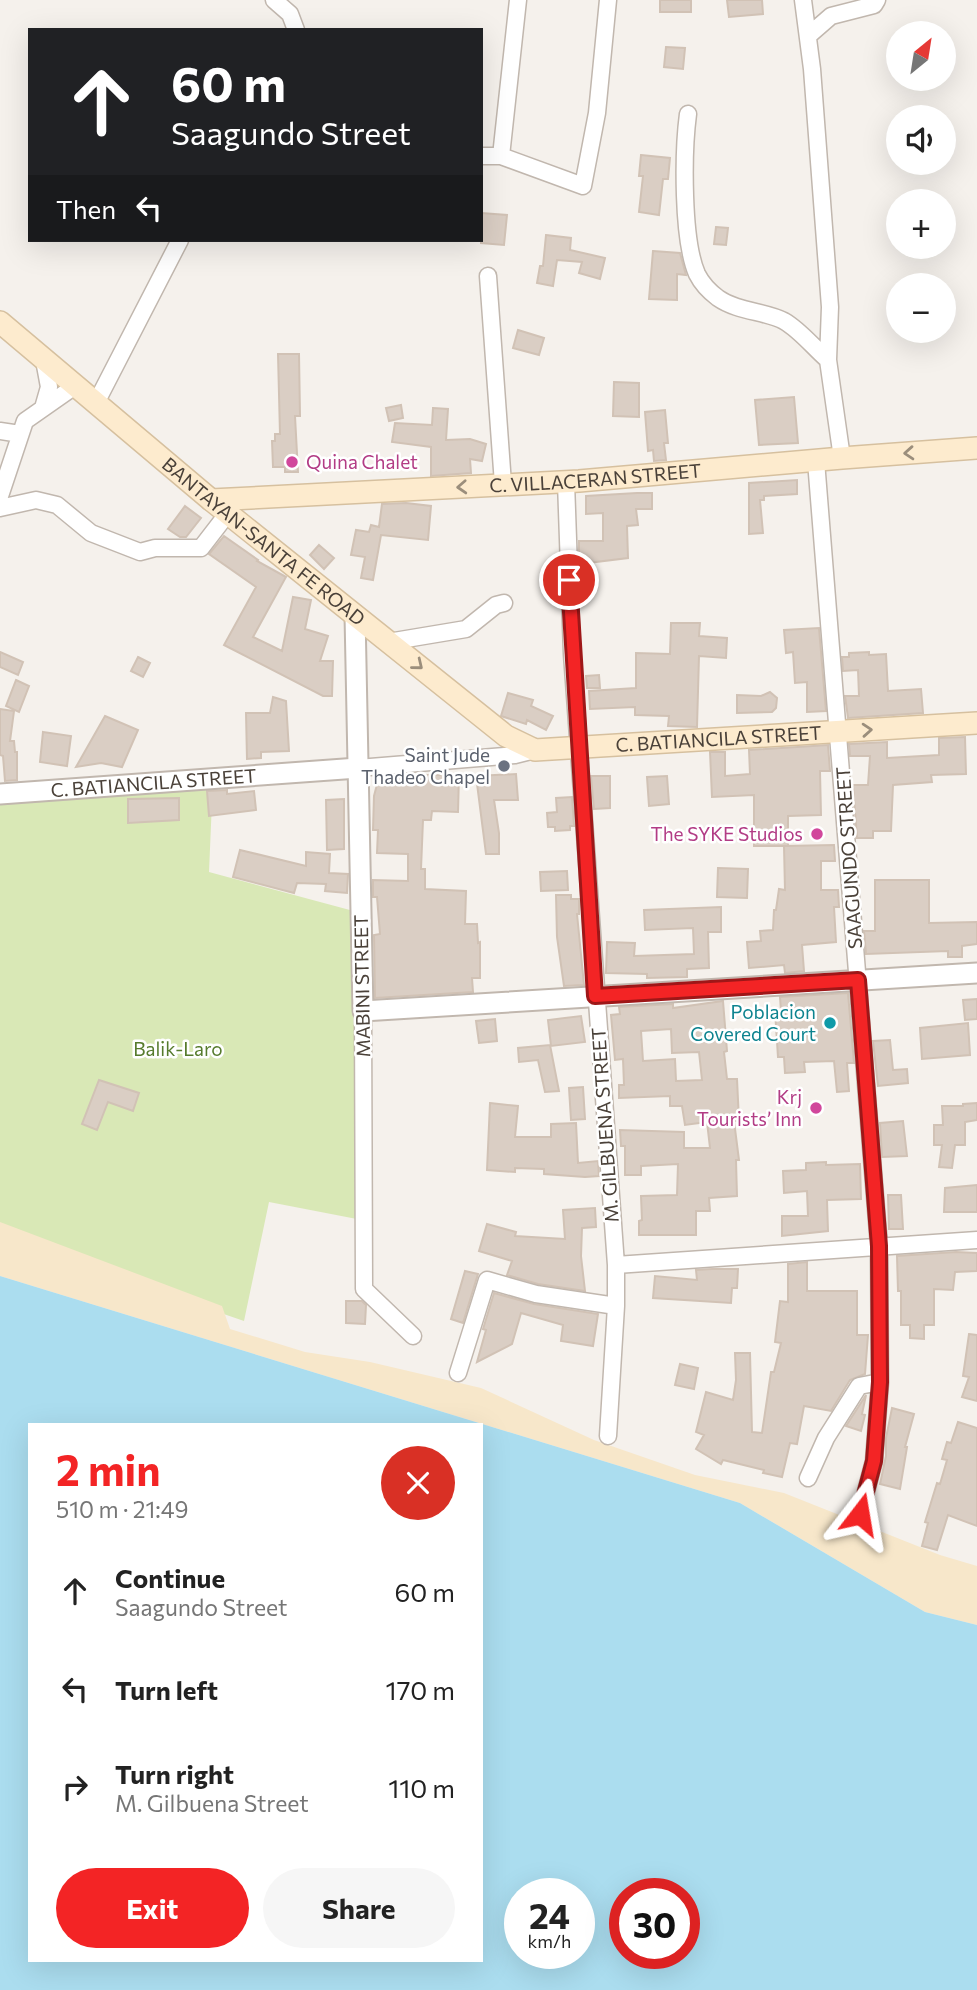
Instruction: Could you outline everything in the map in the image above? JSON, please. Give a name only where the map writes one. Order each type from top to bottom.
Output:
[{"type":"main road","name":"BANTAYAN-SANTA FE ROAD","points":[[0,322],[219,506],[388,642],[506,736],[535,750]]},
{"type":"main road","name":"C. VILLACERAN STREET","points":[[219,506],[503,484],[566,482],[977,448]]},
{"type":"main road","name":"C. BATIANCILA STREET","points":[[535,750],[977,723]]},
{"type":"street","points":[[274,0],[294,7],[296,28]]},
{"type":"street","points":[[501,156],[518,0]]},
{"type":"street","points":[[803,0],[830,307],[828,360],[842,458]]},
{"type":"street","points":[[808,36],[831,16],[874,5],[877,0]]},
{"type":"street","points":[[483,156],[501,156],[583,186],[597,113],[603,2]]},
{"type":"street","points":[[688,114],[684,155],[687,221],[696,272],[704,285],[719,299],[746,311],[783,321],[828,360]]},
{"type":"street","points":[[96,403],[179,242]]},
{"type":"street","points":[[488,276],[503,484]]},
{"type":"street","points":[[43,408],[49,387],[44,360]]},
{"type":"street","points":[[18,504],[2,491],[25,421],[75,386]]},
{"type":"street","points":[[0,431],[20,434]]},
{"type":"street","name":"SAAGUNDO STREET","points":[[816,461],[879,1246],[880,1382],[874,1461],[860,1514]]},
{"type":"street","name":"M. GILBUENA STREET","points":[[566,482],[572,654],[616,1265],[608,1436]]},
{"type":"street","points":[[0,508],[36,500],[57,505],[91,533],[140,552],[155,548],[201,548],[219,506]]},
{"type":"street","points":[[388,642],[466,629],[496,605],[504,603]]},
{"type":"street","name":"MABINI STREET","points":[[355,615],[363,1012],[364,1289],[413,1336]]},
{"type":"street","name":"C. BATIANCILA STREET","points":[[0,794],[358,768],[515,755],[535,750]]},
{"type":"street","points":[[363,1012],[977,972]]},
{"type":"street","points":[[616,1265],[977,1240]]},
{"type":"street","points":[[458,1373],[487,1280],[536,1294],[616,1307]]},
{"type":"street","points":[[808,1478],[826,1438],[859,1386],[880,1382]]},
{"type":"green space","name":"Balik-Laro","points":[[213,778],[209,872],[361,913],[362,1220],[269,1202],[244,1321],[0,1237],[0,794]]},
{"type":"sand","points":[[0,1222],[222,1306],[230,1329],[305,1352],[370,1362],[481,1388],[594,1440],[695,1475],[784,1493],[940,1555],[977,1566],[977,1625],[925,1612],[740,1503],[0,1276]]},
{"type":"water","points":[[0,1276],[479,1423],[28,1423],[28,1962],[483,1962],[483,1424],[740,1503],[925,1612],[977,1625],[977,1990],[0,1990]]},
{"type":"building","points":[[660,0],[691,0],[691,12],[660,12]]},
{"type":"building","points":[[727,0],[762,0],[763,14],[729,17]]},
{"type":"building","points":[[666,47],[685,48],[683,69],[664,67]]},
{"type":"building","points":[[641,155],[670,158],[668,179],[663,179],[659,215],[639,212],[643,176],[639,176]]},
{"type":"building","points":[[483,213],[507,215],[504,245],[481,243]]},
{"type":"building","points":[[716,227],[728,228],[726,245],[714,244]]},
{"type":"building","points":[[546,235],[571,238],[570,250],[605,258],[600,279],[579,273],[582,262],[557,260],[553,286],[537,283],[540,266],[543,266]]},
{"type":"building","points":[[653,251],[680,253],[686,275],[677,274],[677,300],[649,299]]},
{"type":"building","points":[[518,330],[544,338],[539,355],[513,348]]},
{"type":"building","points":[[278,354],[299,354],[300,416],[295,416],[298,472],[285,472],[285,467],[273,467],[272,441],[275,441],[275,434],[280,434]]},
{"type":"building","points":[[614,382],[639,383],[639,417],[613,416]]},
{"type":"building","points":[[794,397],[798,443],[759,445],[755,400]]},
{"type":"building","points":[[401,405],[403,418],[389,421],[386,408]]},
{"type":"building","points":[[433,408],[448,409],[446,440],[470,439],[486,444],[482,461],[470,459],[471,473],[431,476],[431,447],[392,442],[395,423],[432,425]]},
{"type":"building","points":[[665,410],[668,443],[664,443],[666,460],[654,461],[653,450],[648,451],[645,412]]},
{"type":"building","points":[[797,480],[797,494],[764,496],[764,500],[760,500],[763,533],[749,534],[749,483]]},
{"type":"building","points":[[652,493],[652,509],[636,509],[638,525],[627,526],[628,558],[579,564],[579,541],[603,541],[603,513],[586,514],[586,496]]},
{"type":"building","points":[[382,504],[431,506],[428,540],[381,535],[373,580],[361,578],[365,557],[351,555],[356,530],[369,532],[371,525],[379,527]]},
{"type":"building","points":[[185,506],[201,518],[186,537],[180,537],[168,529]]},
{"type":"building","points":[[224,536],[257,561],[286,577],[253,637],[282,651],[293,597],[311,600],[305,629],[328,636],[320,661],[333,661],[332,696],[323,696],[224,645],[256,587],[209,554]]},
{"type":"building","points":[[319,545],[334,558],[324,569],[310,555]]},
{"type":"building","points":[[671,623],[700,623],[699,636],[727,638],[726,658],[699,656],[697,727],[668,726],[669,716],[635,715],[635,707],[590,709],[589,691],[636,688],[636,653],[670,654]]},
{"type":"building","points":[[819,628],[826,711],[807,712],[807,682],[795,683],[793,652],[786,653],[784,630]]},
{"type":"building","points":[[0,652],[23,662],[18,675],[0,667]]},
{"type":"building","points":[[869,652],[869,655],[886,654],[888,691],[921,689],[923,713],[848,718],[845,696],[859,696],[858,670],[843,671],[842,657],[849,657],[849,653]]},
{"type":"building","points":[[138,657],[150,663],[143,677],[131,671]]},
{"type":"building","points":[[599,675],[600,688],[587,688],[586,676]]},
{"type":"building","points":[[16,680],[29,686],[19,712],[6,706]]},
{"type":"building","points":[[770,692],[777,698],[776,708],[772,712],[737,713],[737,695],[761,696]]},
{"type":"building","points":[[508,693],[533,700],[531,706],[553,716],[546,730],[527,720],[526,724],[501,716]]},
{"type":"building","points":[[273,697],[286,701],[289,751],[261,752],[261,758],[247,759],[246,713],[270,713]]},
{"type":"building","points":[[0,709],[14,711],[10,741],[14,741],[17,752],[17,780],[5,781],[3,756],[0,755]]},
{"type":"building","points":[[105,716],[138,730],[122,767],[101,763],[76,767]]},
{"type":"building","points":[[43,732],[71,736],[67,766],[40,762]]},
{"type":"building","points":[[965,737],[966,774],[931,775],[932,782],[893,785],[891,831],[873,831],[873,838],[857,838],[853,785],[868,785],[870,756],[850,756],[849,744],[887,742],[887,758],[939,755],[939,738]]},
{"type":"building","points":[[828,745],[830,771],[820,771],[821,815],[788,816],[788,846],[754,846],[754,795],[712,797],[710,752],[725,752],[725,776],[750,774],[749,750]]},
{"type":"building","points":[[516,774],[518,800],[494,800],[499,854],[486,854],[476,776]]},
{"type":"building","points":[[395,775],[418,779],[419,775],[459,775],[458,812],[432,811],[431,820],[423,820],[421,869],[425,869],[425,889],[466,891],[465,924],[477,924],[478,943],[480,942],[480,978],[472,978],[473,992],[375,998],[374,935],[380,934],[377,897],[373,897],[373,880],[408,881],[408,854],[377,853],[378,830],[373,830],[374,796],[379,777]]},
{"type":"building","points":[[591,776],[610,776],[610,808],[594,809]]},
{"type":"building","points":[[667,776],[669,804],[649,806],[647,777]]},
{"type":"building","points":[[227,790],[227,794],[254,791],[256,810],[209,816],[207,791]]},
{"type":"building","points":[[572,797],[574,826],[570,826],[570,830],[555,831],[555,827],[548,827],[547,813],[557,812],[556,798]]},
{"type":"building","points":[[179,798],[179,820],[128,823],[128,799]]},
{"type":"building","points":[[344,799],[344,849],[327,850],[326,800]]},
{"type":"building","points":[[834,845],[835,861],[821,861],[821,890],[838,890],[839,907],[834,907],[836,942],[802,945],[804,971],[785,973],[784,965],[749,968],[747,942],[761,941],[760,931],[773,930],[779,889],[785,890],[784,846]]},
{"type":"building","points":[[240,850],[306,866],[306,852],[330,854],[329,873],[348,874],[347,893],[325,891],[326,884],[297,883],[294,893],[233,877]]},
{"type":"building","points":[[718,868],[748,869],[747,898],[717,897]]},
{"type":"building","points":[[567,871],[568,890],[541,891],[540,872]]},
{"type":"building","points":[[875,880],[929,880],[929,923],[977,922],[977,944],[962,946],[962,957],[948,957],[948,951],[866,954],[864,931],[875,931]]},
{"type":"building","points":[[556,895],[571,895],[571,899],[579,899],[577,914],[584,985],[564,986],[557,937]]},
{"type":"building","points":[[721,907],[721,932],[708,932],[709,968],[687,969],[687,977],[647,978],[647,974],[606,973],[607,942],[635,943],[634,956],[694,954],[693,928],[645,930],[644,910]]},
{"type":"building","points":[[848,993],[854,1063],[847,1063],[849,1091],[837,1092],[834,1061],[804,1062],[805,1072],[785,1073],[784,1057],[778,1057],[775,1011],[781,1011],[780,997]]},
{"type":"building","points":[[977,999],[977,1019],[965,1020],[963,1000]]},
{"type":"building","points":[[723,1001],[727,1079],[737,1079],[739,1121],[734,1121],[739,1160],[736,1160],[737,1196],[709,1198],[710,1211],[696,1211],[696,1235],[639,1235],[639,1221],[642,1220],[641,1196],[677,1195],[678,1164],[641,1166],[641,1175],[625,1175],[625,1146],[621,1146],[620,1130],[684,1132],[684,1148],[710,1148],[707,1122],[685,1125],[682,1106],[670,1106],[670,1096],[619,1098],[619,1085],[624,1085],[623,1059],[615,1060],[611,1015],[620,1014],[619,1007],[673,1004],[673,1008]],"holes":[[[671,1029],[672,1053],[699,1052],[702,1080],[676,1081],[675,1059],[643,1061],[641,1031]]]},
{"type":"building","points":[[581,1016],[585,1042],[551,1046],[548,1020]]},
{"type":"building","points":[[495,1019],[497,1041],[479,1043],[476,1021]]},
{"type":"building","points":[[968,1023],[970,1055],[922,1059],[920,1028]]},
{"type":"building","points":[[890,1040],[893,1070],[907,1069],[908,1083],[878,1086],[873,1041]]},
{"type":"building","points":[[550,1045],[559,1091],[545,1092],[538,1060],[519,1062],[518,1048]]},
{"type":"building","points":[[99,1080],[139,1093],[133,1111],[108,1102],[97,1130],[82,1124]]},
{"type":"building","points":[[583,1087],[585,1119],[571,1120],[569,1088]]},
{"type":"building","points":[[490,1103],[518,1106],[515,1137],[551,1137],[551,1124],[576,1123],[578,1163],[598,1161],[599,1176],[544,1174],[544,1169],[515,1168],[515,1172],[487,1170]]},
{"type":"building","points":[[977,1103],[977,1120],[965,1122],[965,1145],[955,1145],[952,1168],[939,1167],[942,1145],[934,1145],[934,1125],[943,1125],[942,1106]]},
{"type":"building","points":[[903,1121],[907,1156],[882,1157],[880,1123]]},
{"type":"building","points":[[826,1162],[826,1165],[860,1164],[861,1199],[827,1200],[828,1231],[782,1236],[782,1216],[808,1216],[807,1191],[784,1193],[783,1171],[806,1170],[806,1163]]},
{"type":"building","points":[[977,1185],[977,1212],[944,1212],[945,1188]]},
{"type":"building","points":[[888,1195],[901,1195],[903,1229],[889,1229]]},
{"type":"building","points":[[595,1208],[596,1227],[582,1228],[581,1256],[585,1291],[538,1284],[507,1275],[512,1261],[479,1251],[487,1224],[516,1232],[515,1236],[565,1239],[563,1210]]},
{"type":"building","points":[[977,1253],[977,1271],[955,1272],[953,1290],[934,1289],[934,1325],[924,1325],[924,1339],[910,1338],[910,1325],[901,1325],[897,1256]]},
{"type":"building","points":[[807,1262],[807,1291],[857,1291],[857,1335],[868,1335],[865,1374],[850,1380],[831,1411],[804,1406],[797,1444],[790,1443],[782,1477],[723,1460],[721,1464],[696,1449],[704,1435],[696,1432],[706,1392],[733,1400],[736,1380],[735,1353],[750,1353],[752,1432],[762,1433],[771,1372],[774,1372],[781,1343],[775,1342],[780,1301],[788,1302],[788,1264]]},
{"type":"building","points":[[738,1269],[737,1288],[732,1288],[731,1303],[653,1298],[655,1276],[697,1280],[696,1270]]},
{"type":"building","points":[[465,1271],[478,1274],[463,1323],[451,1319]]},
{"type":"building","points":[[494,1293],[534,1304],[598,1314],[593,1346],[561,1341],[563,1325],[521,1313],[512,1344],[477,1362]]},
{"type":"building","points":[[346,1301],[362,1301],[366,1305],[365,1324],[346,1323]]},
{"type":"building","points":[[969,1334],[977,1335],[977,1401],[962,1397],[969,1377],[963,1376]]},
{"type":"building","points":[[680,1364],[698,1368],[694,1389],[675,1385]]},
{"type":"building","points":[[866,1395],[861,1431],[846,1426]]},
{"type":"building","points":[[892,1408],[914,1414],[905,1447],[900,1489],[880,1484]]},
{"type":"building","points":[[958,1422],[977,1428],[977,1526],[948,1515],[937,1550],[922,1546],[928,1523],[925,1522],[947,1460],[942,1459],[947,1442],[951,1443]]},
{"type":"place","name":"Quina Chalet","points":[[292,462]]},
{"type":"place","name":"Saint Jude Thadeo Chapel","points":[[504,766]]},
{"type":"place","name":"The SYKE Studios","points":[[817,834]]},
{"type":"place","name":"Poblacion Covered Court","points":[[830,1023]]},
{"type":"place","name":"Krj Tourists’ Inn","points":[[816,1108]]},
{"type":"route","points":[[569,580],[595,996],[858,980],[879,1246],[880,1382],[874,1461],[860,1514]]}]
